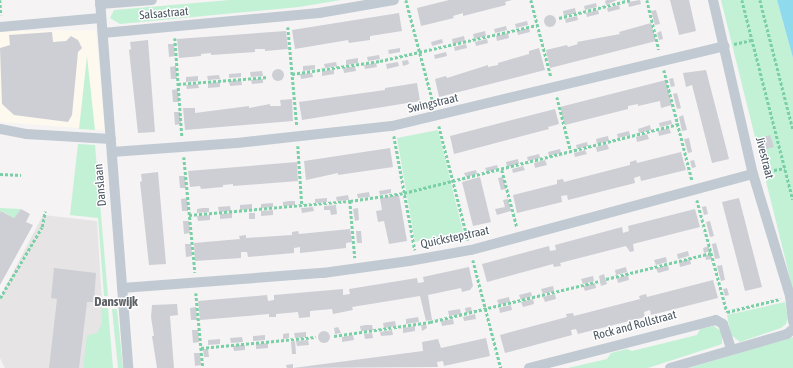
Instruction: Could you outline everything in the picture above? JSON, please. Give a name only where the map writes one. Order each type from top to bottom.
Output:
[{"type":"street","name":"Salsastraat","points":[[100,2],[152,0]]},
{"type":"street","name":"Salsastraat","points":[[103,33],[287,16],[394,0]]},
{"type":"street","name":"Jivestraat","points":[[713,0],[753,174],[790,296],[793,322]]},
{"type":"street","name":"Danslaan","points":[[100,2],[128,368]]},
{"type":"street","points":[[1,27],[101,18]]},
{"type":"street","name":"Swingstraat","points":[[112,152],[183,148],[392,126],[437,117],[724,46]]},
{"type":"street","points":[[0,129],[26,134],[111,139]]},
{"type":"street","name":"Quickstepstraat","points":[[122,288],[196,284],[356,270],[417,260],[471,250],[753,174]]},
{"type":"street","name":"Rock and Rollstraat","points":[[529,368],[716,320],[723,324],[731,348]]},
{"type":"street","points":[[670,368],[731,348],[787,334],[793,329]]},
{"type":"path","points":[[0,0],[1,27]]},
{"type":"path","points":[[406,0],[454,181],[501,368]]},
{"type":"path","points":[[559,18],[630,0]]},
{"type":"path","points":[[742,0],[793,200]]},
{"type":"path","points":[[760,0],[793,129]]},
{"type":"path","points":[[287,16],[298,137],[302,205]]},
{"type":"path","points":[[292,74],[420,53],[538,25]]},
{"type":"path","points":[[174,26],[202,368]]},
{"type":"path","points":[[724,46],[752,40]]},
{"type":"path","points":[[178,84],[268,77]]},
{"type":"path","points":[[189,215],[350,201],[404,192],[502,170],[678,124]]},
{"type":"path","points":[[392,126],[417,260]]},
{"type":"path","points":[[753,174],[785,168]]},
{"type":"path","points":[[502,170],[520,236]]},
{"type":"path","points":[[0,174],[21,175]]},
{"type":"path","points":[[350,201],[356,270]]},
{"type":"path","points":[[0,298],[42,227],[44,211]]},
{"type":"path","points":[[606,279],[711,252]]},
{"type":"path","points":[[334,336],[430,322],[486,310],[600,281]]},
{"type":"path","points":[[201,348],[315,337]]},
{"type":"shaded area","points":[[96,30],[105,130],[0,122],[0,31]]},
{"type":"shaded area","points":[[43,215],[97,221],[106,368],[5,368],[0,358],[0,297]]},
{"type":"green space","points":[[230,0],[341,0],[299,7],[120,24],[110,18],[114,10]]},
{"type":"green space","points":[[721,0],[777,0],[793,58],[793,290]]},
{"type":"green space","points":[[87,56],[95,130],[79,129]]},
{"type":"green space","points":[[438,130],[463,232],[415,242],[397,138]]},
{"type":"green space","points":[[78,144],[95,145],[108,296],[104,296],[98,218],[70,215]]},
{"type":"green space","points":[[0,208],[21,209],[14,218],[2,211],[0,213]]},
{"type":"green space","points":[[785,302],[788,318],[786,324],[781,328],[740,342],[731,335],[727,315]]},
{"type":"green space","points":[[101,308],[108,308],[113,368],[83,368],[87,335],[97,333],[102,323]]},
{"type":"green space","points":[[112,309],[117,309],[123,368],[118,368]]},
{"type":"green space","points":[[714,326],[722,332],[722,344],[648,368],[568,368],[607,359],[611,353],[627,349],[632,351],[697,335],[700,329]]},
{"type":"green space","points":[[793,337],[793,368],[689,368],[736,354]]},
{"type":"water","points":[[777,0],[793,0],[793,58]]},
{"type":"building","points":[[449,0],[512,0],[505,2],[506,5],[463,16],[463,13],[453,16],[454,18],[421,26],[417,8]]},
{"type":"building","points":[[607,0],[617,0],[606,5],[605,1]]},
{"type":"building","points":[[640,0],[641,4],[629,7],[628,2]]},
{"type":"building","points":[[670,0],[689,0],[696,31],[679,35]]},
{"type":"building","points":[[596,3],[597,7],[585,10],[584,6]]},
{"type":"building","points":[[619,5],[620,9],[608,12],[607,8]]},
{"type":"building","points":[[575,8],[576,13],[564,16],[563,11]]},
{"type":"building","points":[[598,10],[599,14],[587,17],[586,13]]},
{"type":"building","points":[[656,10],[660,24],[655,25],[651,11]]},
{"type":"building","points":[[399,13],[402,31],[370,36],[370,40],[349,43],[348,40],[295,49],[292,30]]},
{"type":"building","points":[[550,15],[554,17],[556,21],[554,25],[550,27],[546,25],[544,21],[546,17]]},
{"type":"building","points":[[577,16],[578,20],[566,23],[565,19]]},
{"type":"building","points":[[527,21],[528,25],[516,28],[515,24]]},
{"type":"building","points":[[651,23],[656,41],[550,68],[546,50],[567,45],[568,47],[578,44],[577,42],[620,34],[619,32]]},
{"type":"building","points":[[506,26],[507,30],[495,33],[494,29]]},
{"type":"building","points":[[529,28],[530,32],[518,35],[517,31]]},
{"type":"building","points":[[286,31],[288,49],[265,51],[265,49],[255,49],[255,52],[211,55],[211,53],[201,54],[201,56],[179,58],[177,39]]},
{"type":"building","points":[[485,31],[486,36],[474,39],[473,34]]},
{"type":"building","points":[[661,31],[663,39],[659,40],[657,33]]},
{"type":"building","points":[[52,32],[53,42],[66,41],[71,36],[78,40],[82,48],[78,52],[72,115],[68,122],[14,115],[2,104],[0,48],[10,45],[9,35]]},
{"type":"building","points":[[508,33],[509,38],[497,41],[496,36]]},
{"type":"building","points":[[464,36],[465,41],[453,44],[452,39]]},
{"type":"building","points":[[442,39],[443,43],[432,46],[431,42]]},
{"type":"building","points":[[487,39],[488,43],[476,46],[475,42]]},
{"type":"building","points":[[148,40],[155,132],[138,133],[129,50],[131,49],[130,42]]},
{"type":"building","points":[[168,44],[174,44],[175,56],[169,57]]},
{"type":"building","points":[[466,44],[467,48],[455,51],[454,47]]},
{"type":"building","points":[[400,48],[400,52],[389,54],[388,50]]},
{"type":"building","points":[[539,48],[545,70],[439,97],[435,79],[446,76],[447,78],[488,65],[488,67],[498,65],[498,63],[529,54],[529,51]]},
{"type":"building","points":[[446,52],[447,56],[435,59],[434,55]]},
{"type":"building","points":[[379,55],[380,59],[368,61],[367,57]]},
{"type":"building","points":[[358,58],[358,63],[346,65],[346,60]]},
{"type":"building","points":[[408,60],[409,64],[403,66],[402,61]]},
{"type":"building","points":[[336,62],[337,66],[325,68],[324,64]]},
{"type":"building","points":[[398,62],[399,66],[387,69],[386,64]]},
{"type":"building","points":[[376,63],[377,67],[365,69],[364,65]]},
{"type":"building","points":[[315,65],[315,69],[303,71],[303,66]]},
{"type":"building","points":[[176,66],[177,79],[171,79],[170,67]]},
{"type":"building","points":[[355,66],[356,71],[344,73],[343,68]]},
{"type":"building","points":[[278,69],[282,71],[284,75],[282,79],[278,81],[274,79],[272,75],[274,71]]},
{"type":"building","points":[[334,70],[334,74],[322,76],[322,71]]},
{"type":"building","points":[[706,70],[729,159],[712,163],[692,85],[686,87],[683,73]]},
{"type":"building","points":[[262,71],[263,76],[251,77],[250,72]]},
{"type":"building","points":[[241,73],[241,77],[229,78],[229,74]]},
{"type":"building","points":[[312,73],[313,77],[301,79],[300,74]]},
{"type":"building","points":[[219,75],[220,79],[208,80],[207,76]]},
{"type":"building","points":[[198,76],[198,81],[186,82],[186,77]]},
{"type":"building","points":[[673,78],[675,86],[671,87],[669,79]]},
{"type":"building","points":[[263,79],[263,83],[252,84],[251,80]]},
{"type":"building","points":[[241,80],[242,85],[230,86],[229,81]]},
{"type":"building","points":[[666,80],[672,105],[661,108],[660,101],[638,106],[638,104],[628,106],[628,109],[565,125],[560,107]]},
{"type":"building","points":[[220,82],[220,87],[208,88],[208,83]]},
{"type":"building","points":[[417,83],[420,101],[302,120],[299,102],[385,90],[385,88]]},
{"type":"building","points":[[198,84],[199,88],[187,89],[186,85]]},
{"type":"building","points":[[178,89],[179,102],[173,102],[172,90]]},
{"type":"building","points":[[677,93],[681,108],[677,109],[673,94]]},
{"type":"building","points":[[292,99],[293,121],[185,130],[183,108],[195,108],[195,113],[249,106],[249,108],[270,104],[270,106],[281,106],[280,100]]},
{"type":"building","points":[[555,109],[559,124],[548,127],[549,129],[454,154],[450,136]]},
{"type":"building","points":[[174,112],[180,112],[181,124],[175,125]]},
{"type":"building","points":[[683,115],[687,130],[682,131],[679,117]]},
{"type":"building","points":[[671,120],[672,124],[660,127],[659,123]]},
{"type":"building","points":[[650,125],[651,130],[639,133],[638,129]]},
{"type":"building","points":[[669,128],[671,133],[659,136],[658,131]]},
{"type":"building","points":[[629,131],[630,135],[618,138],[617,134]]},
{"type":"building","points":[[647,134],[649,139],[637,142],[636,137]]},
{"type":"building","points":[[770,135],[774,147],[766,149],[764,137]]},
{"type":"building","points":[[608,136],[609,141],[597,144],[596,139]]},
{"type":"building","points":[[689,138],[692,152],[688,153],[684,139]]},
{"type":"building","points":[[587,142],[588,146],[577,149],[576,145]]},
{"type":"building","points":[[607,144],[609,149],[597,152],[596,147]]},
{"type":"building","points":[[390,148],[393,167],[338,175],[338,173],[306,180],[304,161]]},
{"type":"building","points":[[560,149],[561,153],[549,156],[548,152]]},
{"type":"building","points":[[585,150],[587,154],[575,157],[574,153]]},
{"type":"building","points":[[681,152],[686,170],[641,181],[640,176],[634,178],[635,183],[568,200],[567,195],[561,196],[562,202],[517,213],[513,195],[557,184],[557,180],[563,179],[564,182],[630,165],[630,162],[636,160],[637,163]]},
{"type":"building","points":[[539,154],[540,158],[528,161],[527,157]]},
{"type":"building","points":[[518,159],[519,164],[507,167],[506,162]]},
{"type":"building","points":[[545,160],[547,165],[535,168],[534,163]]},
{"type":"building","points":[[694,160],[696,167],[692,168],[690,161]]},
{"type":"building","points":[[297,162],[298,181],[233,186],[233,184],[223,185],[223,187],[201,189],[200,186],[190,187],[188,171]]},
{"type":"building","points":[[497,165],[498,169],[487,172],[485,168]]},
{"type":"building","points":[[523,166],[525,170],[513,173],[512,169]]},
{"type":"building","points":[[476,170],[477,174],[466,177],[464,173]]},
{"type":"building","points":[[158,172],[166,264],[149,265],[140,182],[142,181],[141,174]]},
{"type":"building","points":[[179,176],[185,176],[186,188],[180,188]]},
{"type":"building","points":[[480,177],[491,222],[473,226],[462,182]]},
{"type":"building","points":[[503,177],[506,189],[501,190],[498,178]]},
{"type":"building","points":[[391,189],[391,193],[380,195],[379,191]]},
{"type":"building","points":[[369,192],[370,197],[358,198],[357,194]]},
{"type":"building","points":[[348,195],[349,200],[337,201],[336,197]]},
{"type":"building","points":[[399,195],[407,241],[389,244],[384,221],[378,222],[376,211],[382,210],[380,198]]},
{"type":"building","points":[[187,198],[188,211],[182,211],[181,199]]},
{"type":"building","points":[[327,198],[327,202],[315,203],[315,199]]},
{"type":"building","points":[[739,198],[762,287],[745,291],[722,202]]},
{"type":"building","points":[[508,199],[511,211],[497,215],[495,209],[505,207],[503,200]]},
{"type":"building","points":[[295,201],[295,205],[283,206],[283,202]]},
{"type":"building","points":[[273,203],[273,207],[261,208],[261,204]]},
{"type":"building","points":[[252,204],[252,209],[240,210],[240,205]]},
{"type":"building","points":[[336,205],[337,214],[331,215],[330,210],[324,210],[324,206]]},
{"type":"building","points":[[230,206],[231,211],[219,212],[218,207]]},
{"type":"building","points":[[706,206],[708,214],[704,215],[702,207]]},
{"type":"building","points":[[313,207],[314,211],[302,213],[301,208]]},
{"type":"building","points":[[209,208],[209,212],[197,213],[197,209]]},
{"type":"building","points":[[358,208],[359,220],[355,221],[353,209]]},
{"type":"building","points":[[21,209],[30,214],[26,222],[33,225],[0,285],[0,213],[1,211],[14,218]]},
{"type":"building","points":[[695,209],[700,227],[633,244],[634,251],[630,252],[626,246],[560,263],[561,266],[554,267],[553,264],[487,282],[482,264],[549,246],[550,251],[556,250],[555,245],[622,227],[623,233],[629,231],[628,226]]},
{"type":"building","points":[[273,210],[273,215],[261,216],[261,211]]},
{"type":"building","points":[[232,213],[232,218],[220,219],[220,214]]},
{"type":"building","points":[[249,213],[255,213],[255,219],[249,219]]},
{"type":"building","points":[[210,215],[210,220],[198,221],[197,216]]},
{"type":"building","points":[[183,221],[189,221],[190,233],[184,234]]},
{"type":"building","points":[[710,221],[714,236],[710,237],[706,222]]},
{"type":"building","points":[[350,229],[352,242],[346,243],[346,248],[300,253],[300,247],[294,248],[294,253],[248,257],[247,252],[241,252],[241,258],[195,261],[194,243],[240,239],[239,236],[246,235],[246,238],[292,235],[292,232],[298,231],[299,234]]},
{"type":"building","points":[[356,231],[361,231],[362,243],[357,243]]},
{"type":"building","points":[[716,243],[720,258],[715,259],[712,244]]},
{"type":"building","points":[[185,244],[191,244],[192,256],[186,257]]},
{"type":"building","points":[[709,246],[710,251],[704,253],[703,248]]},
{"type":"building","points":[[688,251],[689,256],[678,259],[677,254]]},
{"type":"building","points":[[711,254],[712,259],[706,260],[705,255]]},
{"type":"building","points":[[666,257],[667,262],[656,265],[654,260]]},
{"type":"building","points":[[690,259],[691,264],[680,267],[679,262]]},
{"type":"building","points":[[668,265],[669,270],[658,273],[656,268]]},
{"type":"building","points":[[722,265],[725,280],[721,281],[717,266]]},
{"type":"building","points":[[469,267],[473,286],[470,290],[462,292],[461,288],[428,295],[432,320],[426,321],[420,296],[352,307],[353,310],[333,314],[332,309],[310,311],[310,317],[299,318],[298,312],[276,314],[276,317],[269,317],[269,314],[200,320],[198,301],[267,295],[268,301],[274,300],[274,295],[343,289],[343,295],[350,294],[349,289],[417,278],[418,283],[424,282],[423,277]]},
{"type":"building","points":[[626,267],[627,272],[616,275],[615,270]]},
{"type":"building","points":[[54,268],[96,273],[94,302],[87,302],[79,368],[49,368],[57,299],[51,298]]},
{"type":"building","points":[[604,274],[607,284],[601,286],[599,276]]},
{"type":"building","points":[[628,275],[629,280],[618,283],[617,278]]},
{"type":"building","points":[[593,276],[594,281],[583,284],[581,279]]},
{"type":"building","points":[[713,280],[718,298],[651,315],[650,310],[644,312],[645,317],[578,334],[576,329],[571,330],[572,335],[505,353],[500,335],[567,317],[566,314],[573,313],[574,316],[640,299],[639,296],[646,294],[647,297]]},
{"type":"building","points":[[595,283],[596,288],[585,291],[583,286]]},
{"type":"building","points":[[553,286],[554,291],[543,294],[541,289]]},
{"type":"building","points":[[727,288],[729,295],[725,296],[723,289]]},
{"type":"building","points":[[531,292],[532,296],[521,300],[519,295]]},
{"type":"building","points":[[555,294],[556,299],[545,302],[543,297]]},
{"type":"building","points":[[509,297],[510,302],[499,305],[497,300]]},
{"type":"building","points":[[533,299],[534,304],[523,307],[521,302]]},
{"type":"building","points":[[177,304],[178,315],[170,316],[174,368],[157,368],[152,336],[154,336],[151,317],[152,305]]},
{"type":"building","points":[[511,305],[512,310],[500,313],[499,308]]},
{"type":"building","points":[[196,307],[197,320],[191,320],[190,308]]},
{"type":"building","points":[[471,307],[472,312],[466,313],[465,308]]},
{"type":"building","points":[[460,309],[461,314],[449,316],[448,311]]},
{"type":"building","points":[[475,314],[476,319],[464,321],[463,317]]},
{"type":"building","points":[[418,317],[419,322],[406,324],[406,319]]},
{"type":"building","points":[[453,319],[454,324],[442,326],[441,321]]},
{"type":"building","points":[[395,321],[396,326],[384,328],[383,323]]},
{"type":"building","points":[[426,324],[427,328],[422,331],[421,325]]},
{"type":"building","points":[[372,325],[373,330],[361,331],[360,326]]},
{"type":"building","points":[[415,326],[415,331],[403,333],[403,328]]},
{"type":"building","points":[[338,327],[341,333],[335,334],[334,328]]},
{"type":"building","points":[[192,330],[198,330],[199,342],[193,343]]},
{"type":"building","points":[[392,330],[393,335],[381,336],[380,332]]},
{"type":"building","points":[[322,331],[326,331],[330,337],[326,343],[322,343],[318,339],[318,335]]},
{"type":"building","points":[[306,332],[306,337],[295,338],[294,333]]},
{"type":"building","points":[[289,333],[289,338],[283,339],[283,334]]},
{"type":"building","points":[[372,333],[373,338],[365,339],[364,334]]},
{"type":"building","points":[[265,335],[265,340],[253,341],[253,336]]},
{"type":"building","points":[[353,335],[354,340],[342,342],[342,337]]},
{"type":"building","points":[[242,337],[243,342],[231,343],[230,338]]},
{"type":"building","points":[[486,338],[490,356],[444,366],[443,361],[437,362],[438,367],[293,368],[423,351],[422,342],[438,339],[441,348]]},
{"type":"building","points":[[220,339],[220,344],[208,345],[208,340]]},
{"type":"building","points":[[308,340],[309,345],[297,346],[296,341]]},
{"type":"building","points":[[295,341],[296,354],[292,354],[291,342]]},
{"type":"building","points":[[268,343],[268,348],[256,349],[256,344]]},
{"type":"building","points":[[245,345],[245,350],[234,351],[233,346]]},
{"type":"building","points":[[203,349],[208,349],[209,357],[204,357]]},
{"type":"building","points":[[194,353],[200,353],[201,365],[195,366]]},
{"type":"building","points":[[293,364],[293,368],[287,368],[286,365]]},
{"type":"district","name":"Danswijk","points":[[116,302]]}]
